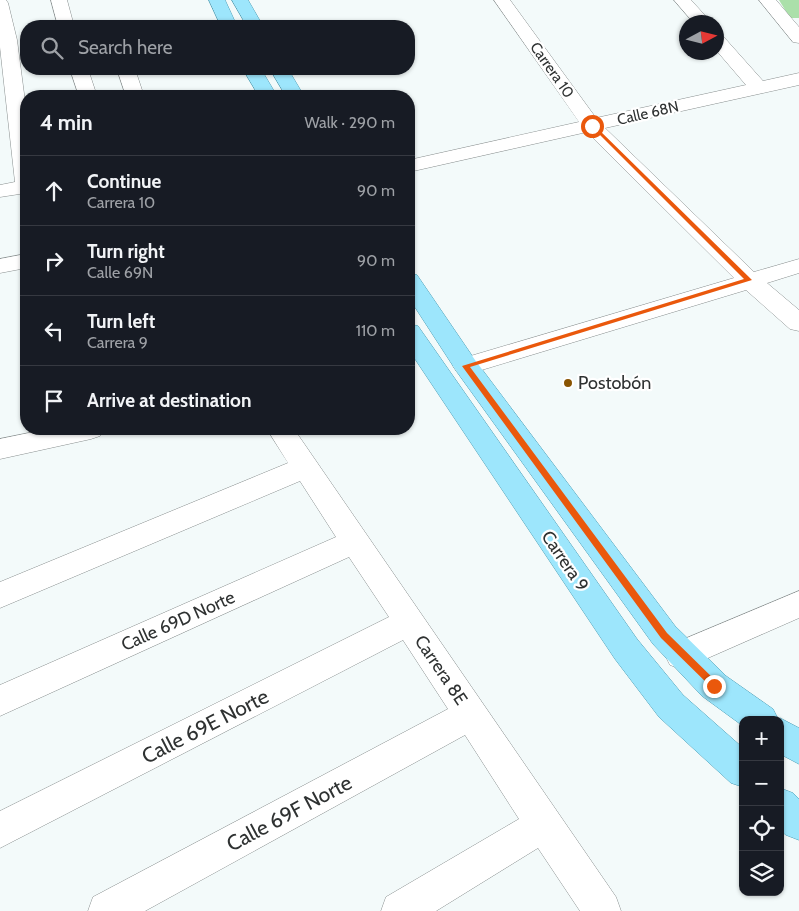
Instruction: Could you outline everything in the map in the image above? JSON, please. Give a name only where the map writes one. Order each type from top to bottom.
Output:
[{"type":"main road","points":[[217,0],[227,20]]},
{"type":"main road","points":[[240,0],[252,20]]},
{"type":"main road","points":[[256,75],[264,90]]},
{"type":"main road","points":[[283,75],[291,90]]},
{"type":"main road","name":"Carrera 9","points":[[415,289],[466,366],[664,635],[714,686],[755,716]]},
{"type":"main road","name":"Carrera 9","points":[[415,341],[636,664],[671,706],[739,767]]},
{"type":"main road","points":[[784,737],[799,748]]},
{"type":"main road","points":[[781,806],[799,822]]},
{"type":"street","points":[[59,0],[64,20]]},
{"type":"street","name":"Carrera 10","points":[[502,0],[592,126],[749,280],[799,323]]},
{"type":"street","points":[[682,0],[696,15]]},
{"type":"street","points":[[767,0],[799,38]]},
{"type":"street","points":[[0,3],[11,40],[20,127]]},
{"type":"street","points":[[724,48],[759,88]]},
{"type":"street","points":[[81,75],[86,90]]},
{"type":"street","points":[[128,75],[133,90]]},
{"type":"street","name":"Calle 68N","points":[[415,165],[799,79]]},
{"type":"street","points":[[0,191],[20,186]]},
{"type":"street","points":[[0,266],[20,262]]},
{"type":"street","points":[[466,366],[799,266]]},
{"type":"street","points":[[0,449],[63,435]]},
{"type":"street","name":"Carrera 8E","points":[[284,435],[602,911]]},
{"type":"street","points":[[0,595],[306,467]]},
{"type":"street","name":"Calle 69D Norte","points":[[0,701],[355,541]]},
{"type":"street","points":[[681,654],[799,604]]},
{"type":"street","name":"Calle 69E Norte","points":[[0,830],[409,622]]},
{"type":"street","name":"Calle 69F Norte","points":[[107,911],[471,714]]},
{"type":"street","points":[[400,911],[544,824]]},
{"type":"green space","points":[[779,0],[799,0],[799,18],[790,18]]},
{"type":"place","name":"Postobón","points":[[568,383]]},
{"type":"route","points":[[592,126],[749,280],[466,366],[664,635],[714,686]]}]
